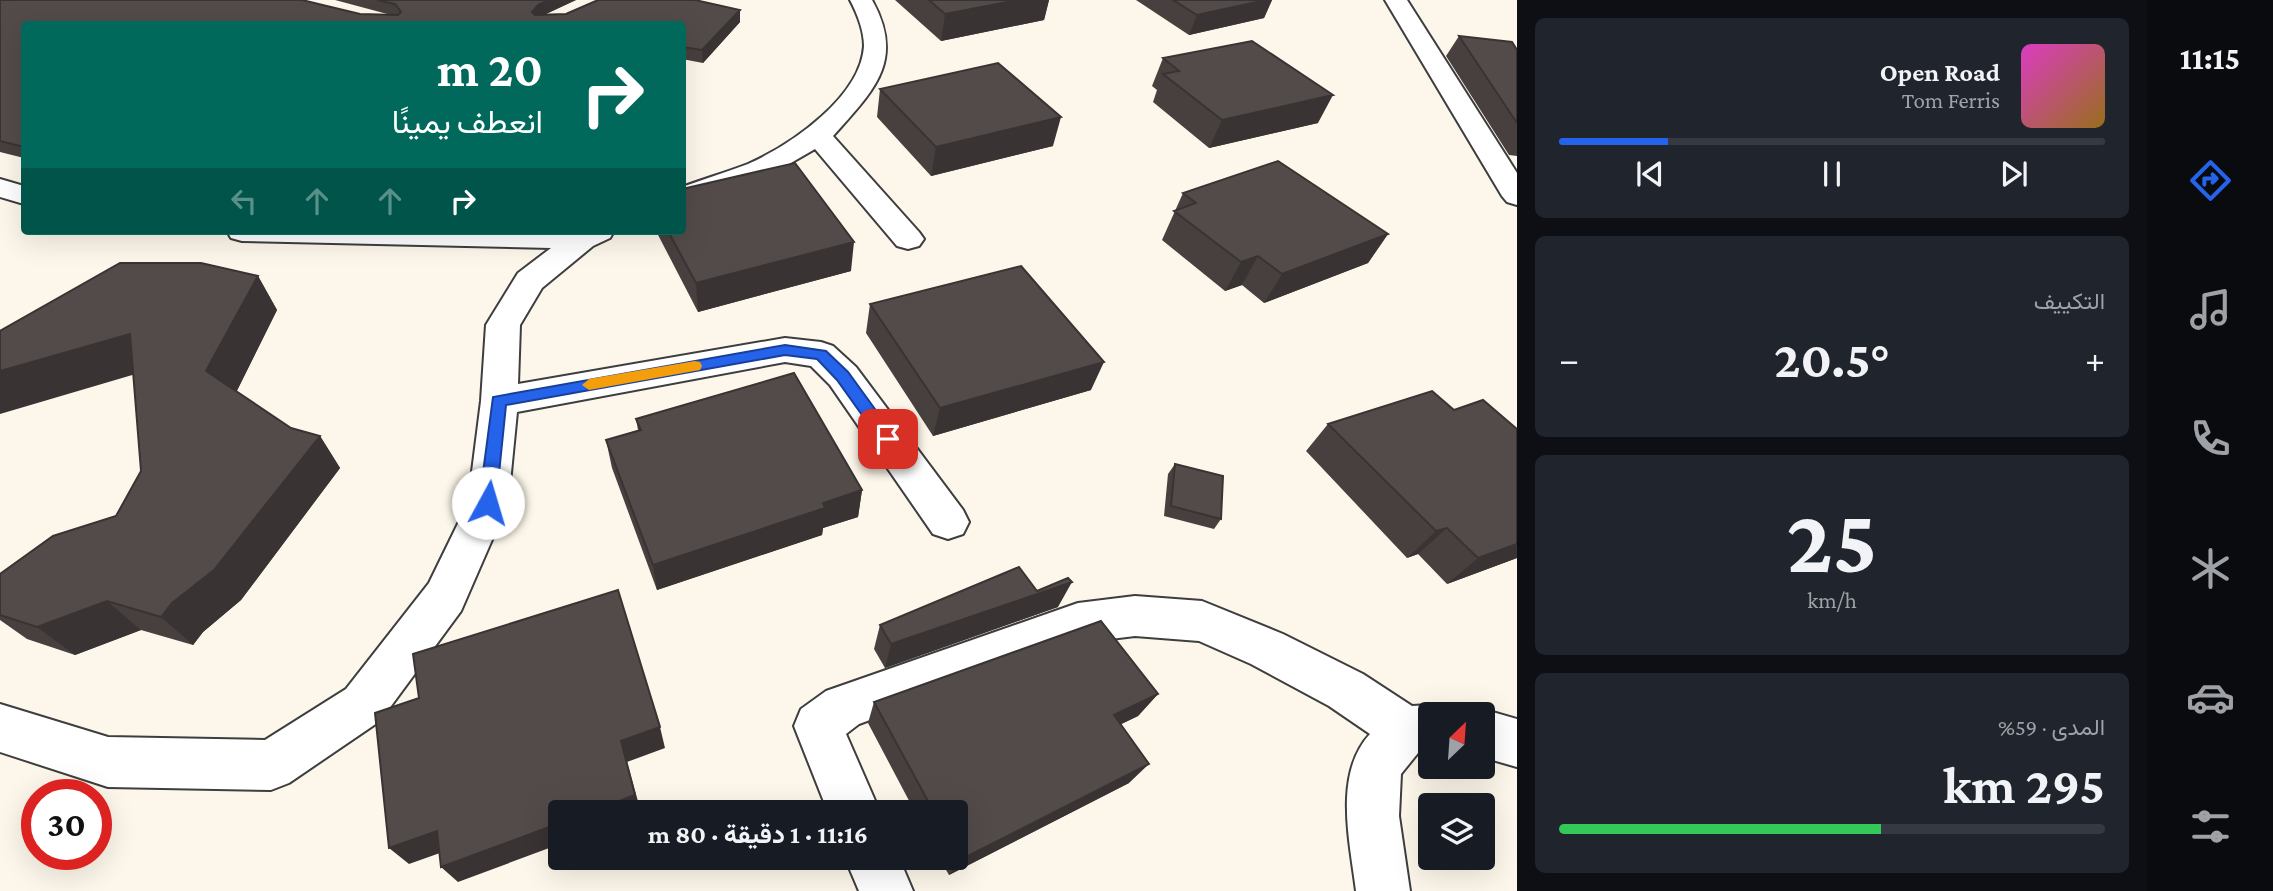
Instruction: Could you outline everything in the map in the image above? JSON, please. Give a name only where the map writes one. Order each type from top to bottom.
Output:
[{"type":"street","points":[[686,196],[760,169],[818,136],[849,102],[870,72],[877,46],[870,15],[861,0]]},
{"type":"street","points":[[1396,0],[1517,196]]},
{"type":"street","points":[[818,136],[908,239]]},
{"type":"street","points":[[0,188],[21,194]]},
{"type":"street","points":[[0,728],[108,762],[271,765],[363,705],[445,597],[488,503],[499,401],[503,325],[530,281],[591,235]]},
{"type":"street","points":[[499,401],[785,350],[821,355],[842,376],[948,522]]},
{"type":"street","points":[[849,800],[818,726],[843,707],[1078,623],[1135,617],[1202,621],[1267,649],[1418,729],[1376,764],[1373,816],[1382,891]]},
{"type":"street","points":[[1495,737],[1517,743]]},
{"type":"street","points":[[877,870],[886,891]]},
{"type":"building","points":[[0,0],[302,0],[360,14],[398,15],[401,12],[395,4],[377,0],[548,0],[538,5],[532,12],[535,15],[566,14],[598,0],[695,0],[740,10],[702,50],[686,48],[686,21],[21,21],[21,146],[0,141]]},
{"type":"building","points":[[929,0],[1018,0],[945,14]]},
{"type":"building","points":[[1173,0],[1266,0],[1197,15]]},
{"type":"building","points":[[1459,36],[1512,42],[1517,50],[1517,123]]},
{"type":"building","points":[[1252,41],[1333,95],[1222,120],[1163,74],[1179,71],[1163,58]]},
{"type":"building","points":[[998,63],[1061,117],[936,147],[880,89]]},
{"type":"building","points":[[1278,161],[1388,234],[1282,274],[1258,256],[1241,262],[1174,211],[1196,203],[1183,193]]},
{"type":"building","points":[[795,163],[854,242],[696,283],[670,235],[686,235],[686,188]]},
{"type":"building","points":[[120,263],[201,263],[258,276],[206,371],[291,428],[320,436],[214,570],[172,603],[161,617],[107,601],[37,627],[0,615],[0,574],[53,536],[116,516],[141,471],[130,334],[0,371],[0,331]]},
{"type":"building","points":[[1021,266],[1104,362],[940,408],[870,304]]},
{"type":"building","points":[[794,373],[862,490],[823,503],[825,508],[653,565],[606,440],[641,430],[636,419]]},
{"type":"building","points":[[1432,391],[1454,410],[1483,400],[1517,429],[1517,544],[1478,558],[1447,528],[1436,531],[1328,424]]},
{"type":"building","points":[[1175,464],[1223,476],[1221,519],[1171,506]]},
{"type":"building","points":[[1019,567],[1037,591],[1068,578],[1072,582],[891,644],[880,625]]},
{"type":"building","points":[[618,590],[660,727],[621,741],[635,795],[622,800],[548,800],[548,827],[441,867],[437,831],[389,848],[375,713],[419,698],[413,654]]},
{"type":"building","points":[[1101,621],[1158,694],[1114,715],[1149,764],[968,856],[968,800],[927,800],[874,702]]},
{"type":"slow traffic","points":[[589,385],[695,366]]},
{"type":"route","points":[[488,503],[499,401],[785,350],[821,355],[842,376],[888,439]]}]
